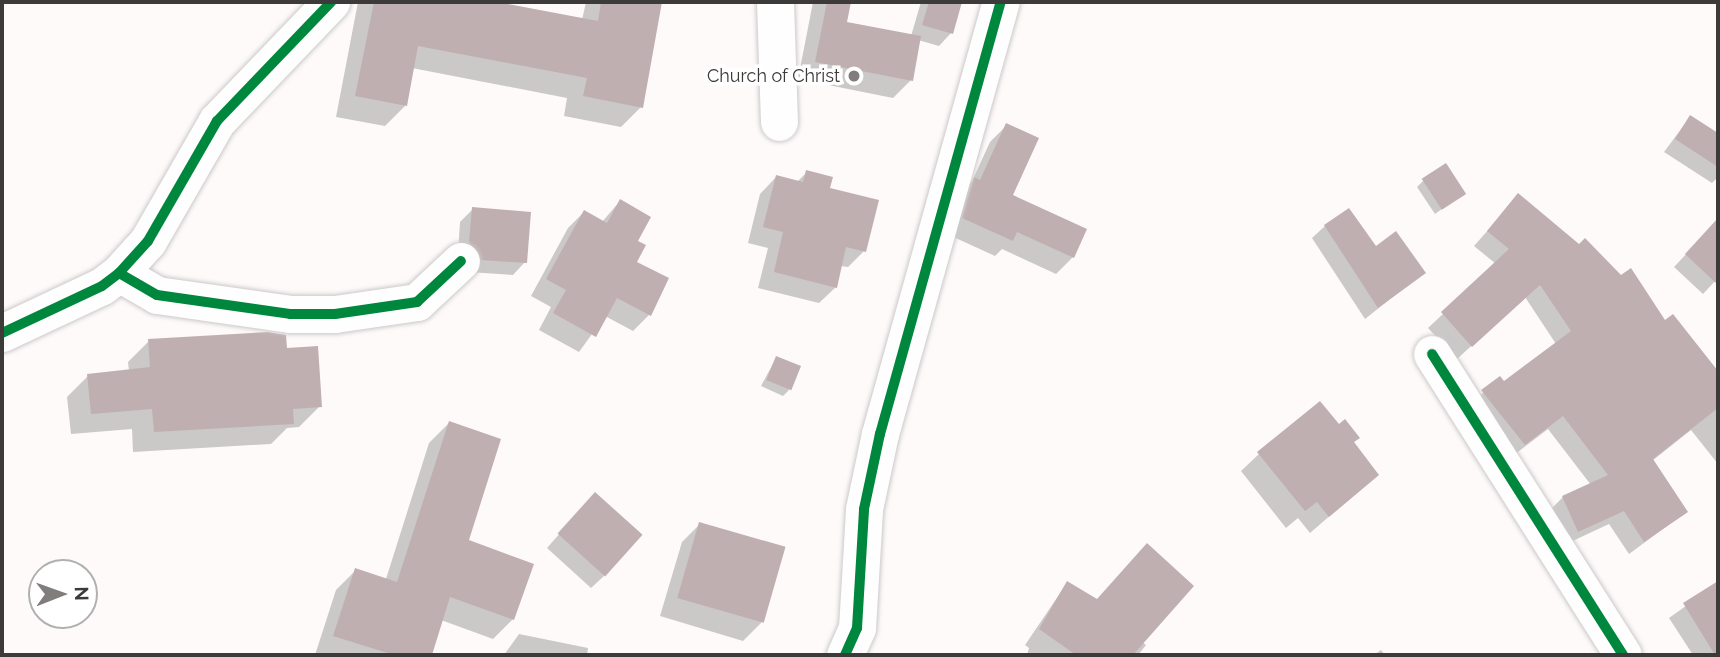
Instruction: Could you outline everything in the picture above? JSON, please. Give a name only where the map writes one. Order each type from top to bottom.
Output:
[{"type":"street","points":[[2,333],[102,286],[118,273],[148,241],[217,121],[331,2]]},
{"type":"street","points":[[775,2],[779,122]]},
{"type":"street","points":[[845,655],[857,628],[864,509],[880,434],[1001,2]]},
{"type":"street","points":[[118,273],[157,295],[290,314],[335,314],[416,302],[461,261]]},
{"type":"street","points":[[1432,354],[1623,655]]},
{"type":"building","points":[[374,2],[497,2],[598,21],[601,2],[662,2],[643,108],[583,96],[587,78],[418,46],[407,106],[355,96]]},
{"type":"building","points":[[827,2],[851,2],[847,22],[921,36],[913,81],[815,62]]},
{"type":"building","points":[[929,2],[962,2],[953,34],[922,25]]},
{"type":"building","points":[[1690,115],[1718,133],[1718,167],[1675,139]]},
{"type":"building","points":[[1006,123],[1039,138],[1013,195],[1087,229],[1074,258],[1017,232],[1013,241],[962,218],[974,177],[980,180]]},
{"type":"building","points":[[1446,163],[1466,194],[1442,210],[1422,179]]},
{"type":"building","points":[[806,170],[833,177],[830,188],[879,200],[866,252],[846,247],[837,288],[774,272],[783,232],[763,227],[776,175],[803,182]]},
{"type":"building","points":[[1518,193],[1579,244],[1585,238],[1621,275],[1631,268],[1665,320],[1673,314],[1718,371],[1718,408],[1653,459],[1688,512],[1644,542],[1624,511],[1578,532],[1562,496],[1608,475],[1563,416],[1525,445],[1481,390],[1500,376],[1504,381],[1571,331],[1540,285],[1472,347],[1441,312],[1509,249],[1487,231]]},
{"type":"building","points":[[620,199],[651,217],[638,241],[646,245],[637,262],[669,278],[651,316],[617,298],[596,337],[553,313],[566,290],[546,279],[584,210],[607,223]]},
{"type":"building","points":[[472,207],[531,212],[527,263],[481,260],[469,242]]},
{"type":"building","points":[[1349,208],[1376,246],[1396,231],[1426,273],[1378,308],[1324,225]]},
{"type":"building","points":[[1718,218],[1718,285],[1685,254]]},
{"type":"building","points":[[268,332],[286,335],[287,348],[318,346],[322,407],[293,409],[294,424],[154,432],[152,409],[91,414],[87,374],[150,367],[148,339]]},
{"type":"building","points":[[776,356],[801,366],[791,390],[766,380]]},
{"type":"building","points":[[1320,401],[1339,424],[1345,419],[1360,438],[1354,442],[1379,475],[1329,517],[1317,502],[1305,511],[1257,452]]},
{"type":"building","points":[[449,421],[501,439],[469,540],[534,564],[514,620],[450,597],[432,655],[394,655],[333,636],[355,568],[397,582]]},
{"type":"building","points":[[595,492],[643,535],[605,576],[558,534]]},
{"type":"building","points":[[699,522],[786,547],[764,623],[677,598]]},
{"type":"building","points":[[1147,543],[1194,586],[1133,655],[1076,655],[1039,629],[1067,581],[1097,599]]},
{"type":"building","points":[[1718,581],[1718,655],[1715,655],[1683,603]]},
{"type":"cycle path","points":[[2,333],[102,286],[119,273],[148,241],[217,121],[331,2]]},
{"type":"cycle path","points":[[845,655],[857,628],[864,509],[880,434],[1001,2]]},
{"type":"cycle path","points":[[119,273],[157,295],[290,314],[335,314],[417,302],[461,261]]},
{"type":"cycle path","points":[[1432,354],[1623,655]]},
{"type":"place","name":"Church of Christ","points":[[854,76]]}]
